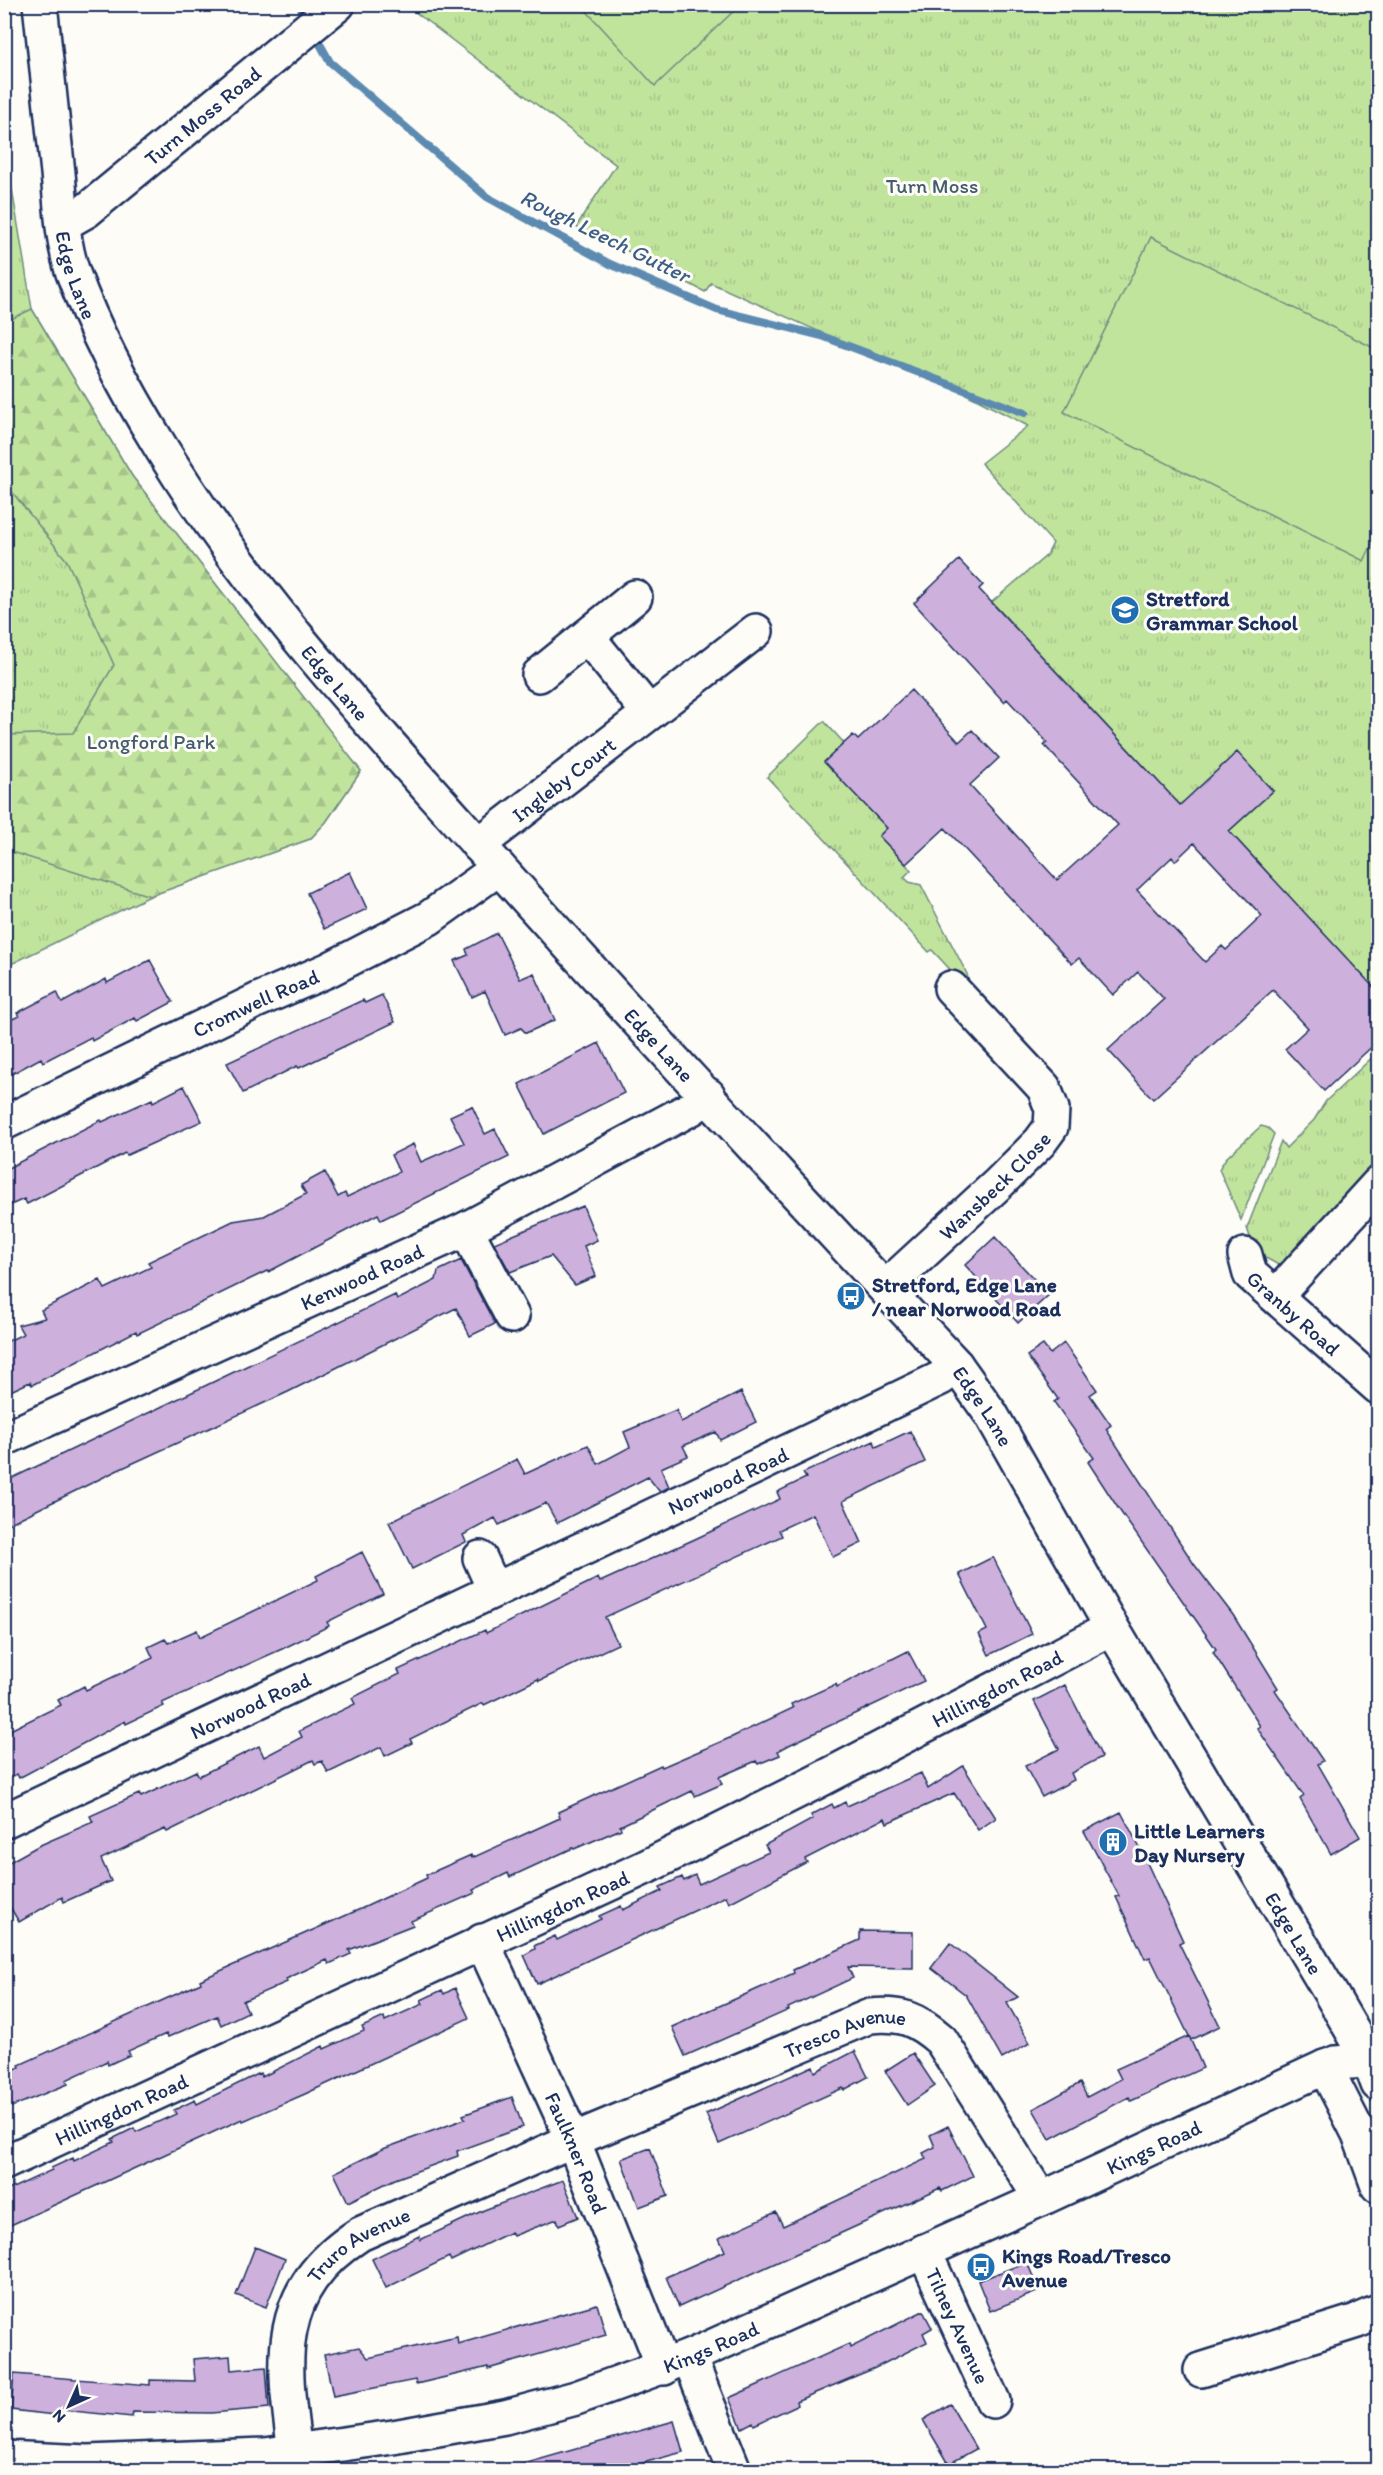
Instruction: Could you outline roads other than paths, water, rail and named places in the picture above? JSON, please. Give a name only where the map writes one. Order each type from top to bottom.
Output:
[{"type":"main road","name":"Edge Lane","points":[[40,4],[63,224],[71,268],[111,360],[142,417],[210,525],[317,663],[489,856],[956,1365],[991,1414],[1112,1628],[1376,2068]]},
{"type":"main road","name":"Turn Moss Road","points":[[63,224],[86,211],[338,4]]},
{"type":"main road","points":[[539,675],[635,597]]},
{"type":"main road","name":"Ingleby Court","points":[[489,856],[649,713],[756,631]]},
{"type":"main road","points":[[586,636],[649,713]]},
{"type":"main road","name":"Cromwell Road","points":[[4,1122],[258,1000],[328,970],[419,923],[489,856]]},
{"type":"main road","name":"Wansbeck Close","points":[[885,1288],[998,1184],[1040,1142],[1051,1127],[1052,1109],[1044,1088],[951,988]]},
{"type":"main road","name":"Kenwood Road","points":[[4,1439],[466,1229],[693,1108],[708,1095]]},
{"type":"main road","points":[[1276,1296],[1378,1184]]},
{"type":"main road","points":[[466,1229],[512,1316]]},
{"type":"main road","name":"Granby Road","points":[[1245,1255],[1250,1274],[1378,1387]]},
{"type":"main road","name":"Norwood Road","points":[[4,1821],[494,1589],[771,1461],[941,1378],[956,1365]]},
{"type":"main road","points":[[480,1558],[494,1589]]},
{"type":"main road","name":"Hillingdon Road","points":[[4,2163],[646,1867],[816,1782],[1112,1628]]},
{"type":"main road","name":"Faulkner Road","points":[[482,1941],[676,2362],[734,2470]]},
{"type":"main road","name":"Tresco Avenue","points":[[573,2140],[870,2016],[889,2014],[917,2022],[941,2040],[1041,2199]]},
{"type":"main road","points":[[1325,2067],[1359,2134],[1378,2186]]},
{"type":"main road","name":"Kings Road","points":[[4,2458],[88,2462],[188,2460],[295,2451],[505,2417],[576,2398],[676,2362],[1041,2199],[1325,2067],[1376,2068]]},
{"type":"main road","name":"Truro Avenue","points":[[295,2451],[287,2386],[287,2351],[291,2318],[304,2287],[320,2266],[337,2249],[360,2234],[573,2140]]},
{"type":"main road","name":"Tilney Avenue","points":[[924,2252],[993,2401]]},
{"type":"main road","points":[[1201,2370],[1357,2321],[1378,2312]]},
{"type":"waterway","name":"Rough Leech Gutter","points":[[299,4],[302,10]]},
{"type":"waterway","name":"Rough Leech Gutter","points":[[320,44],[330,62],[487,197],[610,264],[717,310],[822,336],[1025,413]]},
{"type":"place","name":"Stretford Grammar School","points":[[1125,610]]},
{"type":"place","name":"Stretford, Edge Lane / near Norwood Road","points":[[851,1296]]},
{"type":"place","name":"Little Learners Day Nursery","points":[[1113,1842]]},
{"type":"place","name":"Kings Road/Tresco Avenue","points":[[981,2267]]},
{"type":"park label","name":"Turn Moss","points":[[932,185]]},
{"type":"park label","name":"Longford Park","points":[[151,741]]}]
